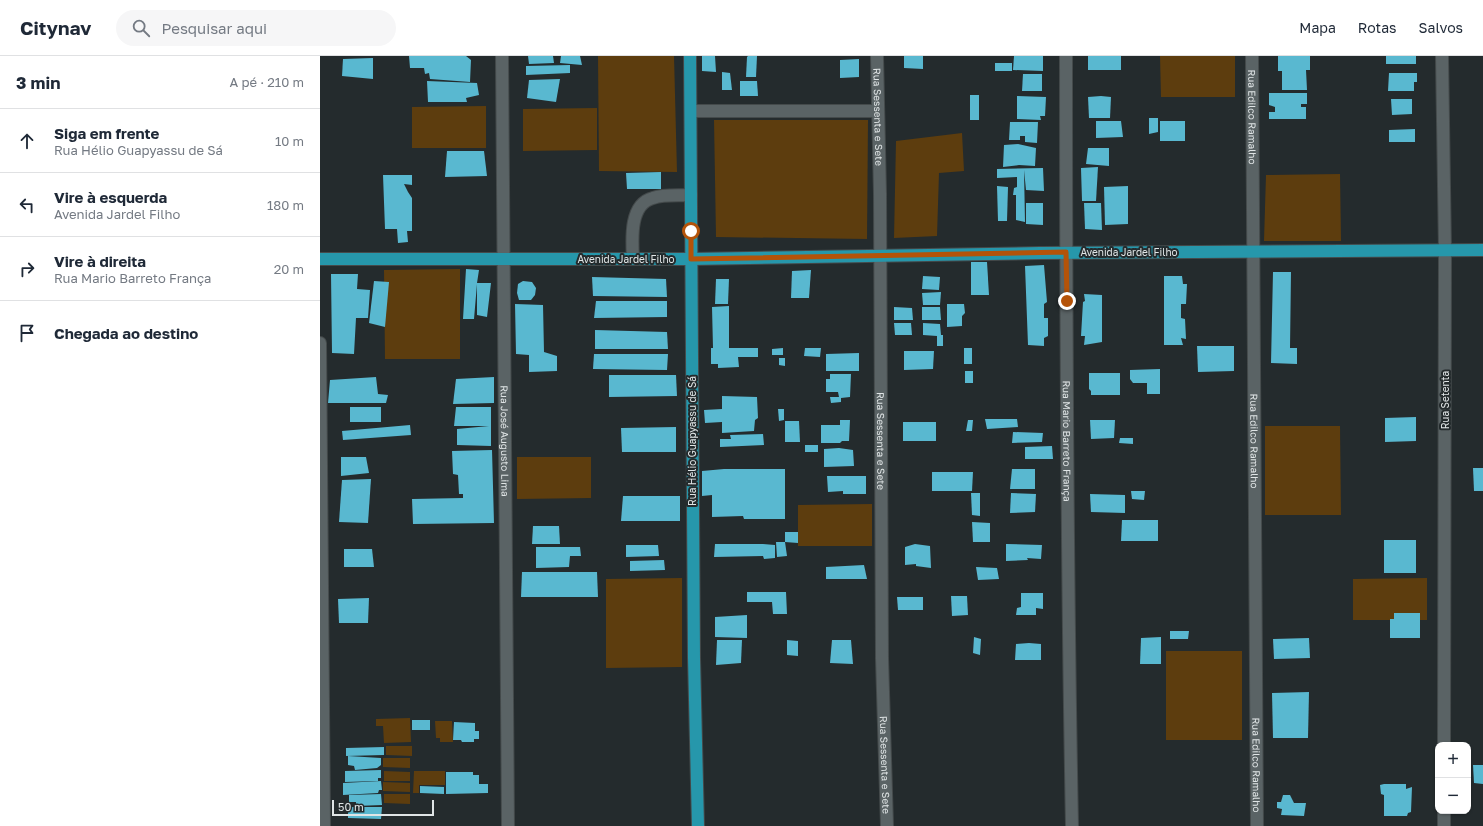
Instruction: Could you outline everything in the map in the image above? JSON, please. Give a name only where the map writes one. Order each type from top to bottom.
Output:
[{"type":"main road","name":"Rua Hélio Guapyassu de Sá","points":[[690,56],[694,658],[698,826]]},
{"type":"main road","name":"Avenida Jardel Filho","points":[[320,259],[691,259],[1066,252],[1483,250]]},
{"type":"street","name":"Rua José Augusto Lima","points":[[502,56],[508,826]]},
{"type":"street","name":"Rua Sessenta e Sete","points":[[877,56],[880,255],[882,658],[887,826]]},
{"type":"street","name":"Rua Mario Barreto França","points":[[1066,56],[1068,656],[1072,826]]},
{"type":"street","name":"Rua Edilco Ramalho","points":[[1252,56],[1257,826]]},
{"type":"street","name":"Rua Setenta","points":[[1442,56],[1445,251],[1444,742]]},
{"type":"street","points":[[691,111],[878,111]]},
{"type":"street","points":[[633,259],[632,229],[635,217],[643,203],[652,198],[691,195]]},
{"type":"street","points":[[320,343],[324,826]]},
{"type":"street","points":[[1444,814],[1444,826]]},
{"type":"shaded area","points":[[598,56],[674,56],[677,172],[599,171]]},
{"type":"shaded area","points":[[1160,56],[1235,56],[1235,97],[1161,97]]},
{"type":"shaded area","points":[[486,106],[486,148],[412,148],[412,107]]},
{"type":"shaded area","points":[[597,108],[597,150],[523,151],[523,109]]},
{"type":"shaded area","points":[[714,120],[868,120],[867,239],[716,237]]},
{"type":"shaded area","points":[[962,133],[964,171],[939,173],[937,236],[894,238],[896,141]]},
{"type":"shaded area","points":[[1340,174],[1341,241],[1264,241],[1266,175]]},
{"type":"shaded area","points":[[460,269],[460,359],[385,359],[384,270]]},
{"type":"shaded area","points":[[1265,426],[1340,426],[1341,515],[1265,515]]},
{"type":"shaded area","points":[[517,457],[591,457],[591,498],[517,499]]},
{"type":"shaded area","points":[[872,504],[872,546],[798,546],[798,505]]},
{"type":"shaded area","points":[[682,578],[682,667],[606,668],[606,579]]},
{"type":"shaded area","points":[[1427,578],[1427,620],[1353,620],[1353,579]]},
{"type":"shaded area","points":[[1166,651],[1242,651],[1242,740],[1166,740]]},
{"type":"shaded area","points":[[410,718],[411,742],[384,743],[383,726],[376,726],[376,719]]},
{"type":"shaded area","points":[[435,721],[452,721],[453,742],[440,742],[440,738],[436,738]]},
{"type":"shaded area","points":[[386,746],[412,746],[412,756],[386,755]]},
{"type":"shaded area","points":[[383,758],[410,758],[410,768],[383,767]]},
{"type":"shaded area","points":[[384,771],[410,772],[410,781],[384,781]]},
{"type":"shaded area","points":[[414,771],[445,771],[445,785],[419,785],[419,793],[413,793]]},
{"type":"shaded area","points":[[383,782],[410,783],[410,792],[383,791]]},
{"type":"shaded area","points":[[384,794],[410,794],[410,804],[384,803]]},
{"type":"building","points":[[409,56],[466,56],[471,60],[470,82],[430,79],[429,73],[425,74],[424,68],[410,68]]},
{"type":"building","points":[[528,56],[553,56],[554,63],[529,64]]},
{"type":"building","points":[[561,56],[580,56],[582,65],[560,63]]},
{"type":"building","points":[[702,56],[715,56],[716,72],[702,71]]},
{"type":"building","points":[[748,56],[757,56],[756,77],[746,77]]},
{"type":"building","points":[[904,56],[923,56],[923,69],[904,68]]},
{"type":"building","points":[[1014,56],[1043,56],[1043,71],[1013,70]]},
{"type":"building","points":[[1088,56],[1121,56],[1121,70],[1088,70]]},
{"type":"building","points":[[1278,56],[1310,56],[1310,70],[1306,70],[1307,90],[1282,90],[1282,71],[1278,71]]},
{"type":"building","points":[[1386,56],[1416,56],[1416,64],[1386,64]]},
{"type":"building","points":[[373,58],[373,79],[342,76],[343,59]]},
{"type":"building","points":[[859,59],[859,77],[840,78],[840,60]]},
{"type":"building","points":[[995,63],[1012,63],[1012,71],[995,71]]},
{"type":"building","points":[[570,65],[570,73],[526,75],[526,66]]},
{"type":"building","points":[[722,72],[730,73],[732,90],[722,90]]},
{"type":"building","points":[[1389,73],[1417,73],[1417,82],[1414,82],[1414,91],[1388,91]]},
{"type":"building","points":[[1023,74],[1042,74],[1042,91],[1022,91]]},
{"type":"building","points":[[560,79],[556,102],[527,98],[529,80]]},
{"type":"building","points":[[427,81],[477,83],[479,95],[466,98],[467,102],[428,102]]},
{"type":"building","points":[[740,81],[757,81],[758,96],[740,96]]},
{"type":"building","points":[[1269,93],[1307,93],[1307,104],[1301,104],[1301,107],[1306,107],[1306,119],[1269,119],[1269,112],[1275,112],[1275,107],[1269,105]]},
{"type":"building","points":[[970,95],[979,95],[979,120],[970,120]]},
{"type":"building","points":[[1017,96],[1046,97],[1045,116],[1040,116],[1041,120],[1017,119]]},
{"type":"building","points":[[1088,97],[1111,97],[1110,118],[1089,118]]},
{"type":"building","points":[[1391,99],[1412,99],[1412,114],[1392,115]]},
{"type":"building","points":[[1149,118],[1158,118],[1158,132],[1149,134]]},
{"type":"building","points":[[1096,121],[1121,121],[1123,137],[1096,138]]},
{"type":"building","points":[[1160,121],[1185,121],[1185,141],[1160,141]]},
{"type":"building","points":[[1010,122],[1038,122],[1037,143],[1025,142],[1025,136],[1020,136],[1020,140],[1009,140]]},
{"type":"building","points":[[1415,129],[1415,142],[1389,142],[1389,130]]},
{"type":"building","points":[[1018,144],[1036,148],[1035,166],[1019,165],[1003,167],[1004,145]]},
{"type":"building","points":[[1088,148],[1109,148],[1109,166],[1086,164]]},
{"type":"building","points":[[447,151],[484,151],[487,176],[445,177]]},
{"type":"building","points":[[1098,167],[1096,201],[1082,201],[1081,168]]},
{"type":"building","points":[[1043,168],[1044,191],[1026,190],[1024,170],[1025,222],[1016,220],[1016,195],[1013,195],[1014,188],[1017,187],[1017,177],[997,178],[997,169]]},
{"type":"building","points":[[661,172],[661,189],[627,189],[626,173]]},
{"type":"building","points":[[383,175],[412,175],[412,185],[404,184],[412,198],[412,231],[407,231],[408,242],[398,243],[397,229],[385,229]]},
{"type":"building","points":[[997,186],[1008,187],[1007,221],[998,221]]},
{"type":"building","points":[[1128,186],[1128,224],[1105,225],[1104,187]]},
{"type":"building","points":[[1026,203],[1043,203],[1043,225],[1026,224]]},
{"type":"building","points":[[1084,203],[1101,203],[1102,230],[1085,229]]},
{"type":"building","points":[[971,262],[987,262],[989,295],[971,295]]},
{"type":"building","points":[[1044,265],[1047,302],[1044,304],[1044,318],[1048,318],[1048,336],[1044,338],[1044,346],[1028,345],[1025,266]]},
{"type":"building","points":[[466,269],[479,270],[477,283],[491,283],[487,317],[477,315],[477,284],[474,319],[463,319]]},
{"type":"building","points":[[811,270],[809,298],[791,298],[792,271]]},
{"type":"building","points":[[1273,272],[1291,272],[1290,348],[1297,348],[1297,364],[1271,363]]},
{"type":"building","points":[[331,274],[358,274],[357,289],[370,290],[368,318],[356,318],[354,354],[332,353]]},
{"type":"building","points":[[923,276],[940,277],[939,290],[922,289]]},
{"type":"building","points":[[1164,276],[1182,276],[1183,284],[1187,284],[1186,304],[1181,304],[1181,318],[1185,319],[1186,339],[1181,338],[1183,345],[1164,345]]},
{"type":"building","points":[[592,277],[666,279],[667,297],[593,296]]},
{"type":"building","points":[[716,279],[729,279],[728,304],[715,304]]},
{"type":"building","points":[[374,281],[389,282],[385,327],[369,323]]},
{"type":"building","points":[[523,281],[532,282],[536,288],[535,295],[531,300],[519,300],[517,293],[518,284]]},
{"type":"building","points":[[941,292],[940,305],[923,305],[922,293]]},
{"type":"building","points":[[1084,294],[1102,295],[1102,342],[1084,345],[1085,336],[1081,336],[1083,302],[1085,301]]},
{"type":"building","points":[[596,301],[667,301],[667,317],[594,318]]},
{"type":"building","points":[[515,304],[543,305],[544,352],[557,356],[557,371],[529,372],[529,355],[516,354]]},
{"type":"building","points":[[947,304],[964,304],[965,313],[962,316],[962,326],[947,327]]},
{"type":"building","points":[[729,306],[729,348],[758,348],[758,357],[738,357],[739,367],[718,368],[718,364],[711,364],[711,348],[713,348],[712,307]]},
{"type":"building","points":[[894,307],[912,308],[913,320],[894,320]]},
{"type":"building","points":[[922,307],[940,307],[941,320],[922,320]]},
{"type":"building","points":[[894,323],[911,323],[912,335],[895,335]]},
{"type":"building","points":[[923,323],[940,324],[941,335],[943,335],[943,346],[937,346],[937,336],[923,335]]},
{"type":"building","points":[[595,330],[667,332],[668,349],[595,349]]},
{"type":"building","points":[[1197,346],[1234,346],[1234,371],[1198,372]]},
{"type":"building","points":[[783,348],[783,355],[772,355],[772,349]]},
{"type":"building","points":[[805,348],[821,348],[820,357],[804,356]]},
{"type":"building","points":[[964,348],[972,348],[972,364],[964,364]]},
{"type":"building","points":[[904,351],[934,351],[933,369],[904,370]]},
{"type":"building","points":[[859,353],[859,371],[826,371],[826,354]]},
{"type":"building","points":[[594,354],[668,354],[667,370],[593,369]]},
{"type":"building","points":[[779,358],[785,358],[785,366],[779,365]]},
{"type":"building","points":[[1160,369],[1160,394],[1147,394],[1147,383],[1133,383],[1130,379],[1130,370]]},
{"type":"building","points":[[965,371],[973,371],[973,383],[965,383]]},
{"type":"building","points":[[1089,373],[1120,373],[1120,395],[1091,395],[1091,391],[1089,389]]},
{"type":"building","points":[[830,374],[851,374],[850,397],[841,398],[841,402],[831,403],[830,397],[839,397],[838,392],[826,392],[826,379],[830,379]]},
{"type":"building","points":[[609,375],[676,375],[677,396],[609,397]]},
{"type":"building","points":[[376,377],[378,394],[388,395],[386,403],[328,403],[330,380]]},
{"type":"building","points":[[494,377],[494,403],[453,404],[456,379]]},
{"type":"building","points":[[722,396],[757,397],[758,418],[755,420],[754,431],[722,433],[722,422],[705,423],[704,410],[722,409]]},
{"type":"building","points":[[350,407],[381,407],[381,422],[350,422]]},
{"type":"building","points":[[456,407],[491,407],[491,446],[457,445],[457,429],[489,426],[454,426]]},
{"type":"building","points":[[778,409],[784,409],[784,420],[779,421]]},
{"type":"building","points":[[1416,417],[1416,441],[1385,442],[1385,418]]},
{"type":"building","points":[[985,419],[1017,419],[1018,427],[987,429]]},
{"type":"building","points":[[840,420],[850,420],[849,441],[842,441],[840,443],[821,443],[821,425],[840,425]]},
{"type":"building","points":[[968,420],[973,420],[972,431],[966,431]]},
{"type":"building","points":[[1090,420],[1115,420],[1114,438],[1091,439]]},
{"type":"building","points":[[785,421],[799,421],[800,442],[785,442]]},
{"type":"building","points":[[903,422],[936,422],[936,441],[903,441]]},
{"type":"building","points":[[410,425],[411,435],[343,440],[342,431]]},
{"type":"building","points":[[676,427],[676,452],[622,452],[621,428]]},
{"type":"building","points":[[1013,432],[1043,433],[1042,442],[1012,443]]},
{"type":"building","points":[[763,434],[764,445],[720,447],[720,439],[731,439],[730,435]]},
{"type":"building","points":[[1120,438],[1133,438],[1133,444],[1119,443]]},
{"type":"building","points":[[805,445],[818,445],[818,452],[805,452]]},
{"type":"building","points":[[1052,446],[1053,459],[1025,459],[1025,447]]},
{"type":"building","points":[[839,448],[853,450],[854,466],[824,467],[824,449]]},
{"type":"building","points":[[492,450],[494,523],[413,524],[412,499],[463,498],[463,494],[459,494],[458,475],[453,474],[452,451]]},
{"type":"building","points":[[341,457],[366,457],[369,473],[341,476]]},
{"type":"building","points":[[1473,468],[1483,468],[1483,491],[1474,491]]},
{"type":"building","points":[[724,469],[785,469],[785,519],[744,519],[743,516],[712,517],[712,495],[702,496],[702,471]]},
{"type":"building","points":[[1012,469],[1035,469],[1035,489],[1010,489]]},
{"type":"building","points":[[932,472],[973,472],[972,491],[932,491]]},
{"type":"building","points":[[827,476],[866,476],[866,494],[843,494],[843,491],[828,492]]},
{"type":"building","points":[[371,479],[368,523],[339,522],[342,480]]},
{"type":"building","points":[[1131,491],[1145,491],[1144,500],[1132,499]]},
{"type":"building","points":[[971,493],[980,493],[980,516],[972,515]]},
{"type":"building","points":[[1011,493],[1036,494],[1035,512],[1010,513]]},
{"type":"building","points":[[1090,494],[1125,495],[1125,513],[1091,512]]},
{"type":"building","points":[[623,496],[680,496],[680,521],[621,521]]},
{"type":"building","points":[[1122,520],[1158,520],[1158,541],[1121,541]]},
{"type":"building","points":[[972,522],[990,523],[990,542],[973,542]]},
{"type":"building","points":[[533,526],[559,526],[560,544],[532,544]]},
{"type":"building","points":[[785,532],[798,532],[798,543],[785,542]]},
{"type":"building","points":[[1384,540],[1416,540],[1416,573],[1384,573]]},
{"type":"building","points":[[776,542],[785,542],[787,556],[777,557]]},
{"type":"building","points":[[715,544],[775,545],[775,558],[764,559],[763,556],[714,557]]},
{"type":"building","points":[[915,544],[930,546],[931,568],[916,566],[916,564],[905,565],[905,547]]},
{"type":"building","points":[[1006,544],[1042,545],[1041,559],[1027,558],[1028,560],[1006,561]]},
{"type":"building","points":[[626,545],[658,545],[659,556],[626,557]]},
{"type":"building","points":[[536,547],[580,547],[581,556],[570,556],[569,567],[536,568]]},
{"type":"building","points":[[344,549],[372,549],[374,567],[344,567]]},
{"type":"building","points":[[664,560],[665,570],[630,571],[630,561]]},
{"type":"building","points":[[864,565],[867,579],[826,579],[826,567]]},
{"type":"building","points":[[976,567],[997,568],[999,579],[978,580]]},
{"type":"building","points":[[522,572],[597,572],[598,597],[521,597]]},
{"type":"building","points":[[747,592],[786,592],[787,614],[773,614],[772,602],[747,602]]},
{"type":"building","points":[[1021,593],[1043,593],[1043,609],[1036,608],[1036,615],[1016,615],[1017,608],[1021,607]]},
{"type":"building","points":[[951,596],[967,596],[968,615],[952,616]]},
{"type":"building","points":[[897,597],[923,597],[923,610],[898,610]]},
{"type":"building","points":[[369,598],[368,623],[339,623],[338,599]]},
{"type":"building","points":[[1394,613],[1420,613],[1420,638],[1390,638],[1390,619],[1394,619]]},
{"type":"building","points":[[747,615],[747,638],[715,637],[715,617]]},
{"type":"building","points":[[1170,631],[1189,631],[1188,639],[1170,639]]},
{"type":"building","points":[[974,637],[981,639],[980,655],[973,653]]},
{"type":"building","points":[[1161,637],[1161,664],[1140,664],[1141,638]]},
{"type":"building","points":[[1309,638],[1310,658],[1274,659],[1273,639]]},
{"type":"building","points":[[717,640],[742,640],[741,663],[716,665]]},
{"type":"building","points":[[787,640],[798,641],[798,656],[787,655]]},
{"type":"building","points":[[832,640],[851,640],[853,664],[830,663]]},
{"type":"building","points":[[1016,644],[1041,644],[1041,660],[1015,660]]},
{"type":"building","points":[[1309,692],[1308,738],[1273,738],[1272,693]]},
{"type":"building","points":[[412,720],[430,720],[430,730],[412,730]]},
{"type":"building","points":[[454,722],[475,723],[475,731],[479,731],[479,739],[474,739],[474,742],[453,740]]},
{"type":"building","points":[[384,747],[384,755],[346,756],[346,748]]},
{"type":"building","points":[[348,756],[381,758],[381,765],[377,768],[355,770],[354,766],[348,765]]},
{"type":"building","points":[[1473,765],[1483,765],[1483,784],[1474,783]]},
{"type":"building","points":[[381,770],[381,778],[378,778],[378,781],[345,782],[345,771]]},
{"type":"building","points":[[446,772],[473,772],[473,775],[479,775],[479,784],[488,784],[488,793],[446,794]]},
{"type":"building","points":[[381,781],[382,790],[379,790],[378,793],[343,795],[343,783]]},
{"type":"building","points":[[1406,784],[1406,789],[1412,787],[1411,812],[1408,813],[1407,816],[1384,816],[1384,795],[1381,794],[1380,785]]},
{"type":"building","points":[[420,786],[444,787],[444,794],[420,793]]},
{"type":"building","points":[[381,794],[382,805],[356,806],[356,802],[349,802],[349,795]]},
{"type":"building","points":[[1283,795],[1290,795],[1294,803],[1306,803],[1304,816],[1281,815],[1282,809],[1277,808],[1277,802],[1281,802]]},
{"type":"building","points":[[348,807],[382,807],[381,819],[348,818]]},
{"type":"route","points":[[691,231],[691,259],[1066,252],[1067,301]]}]
